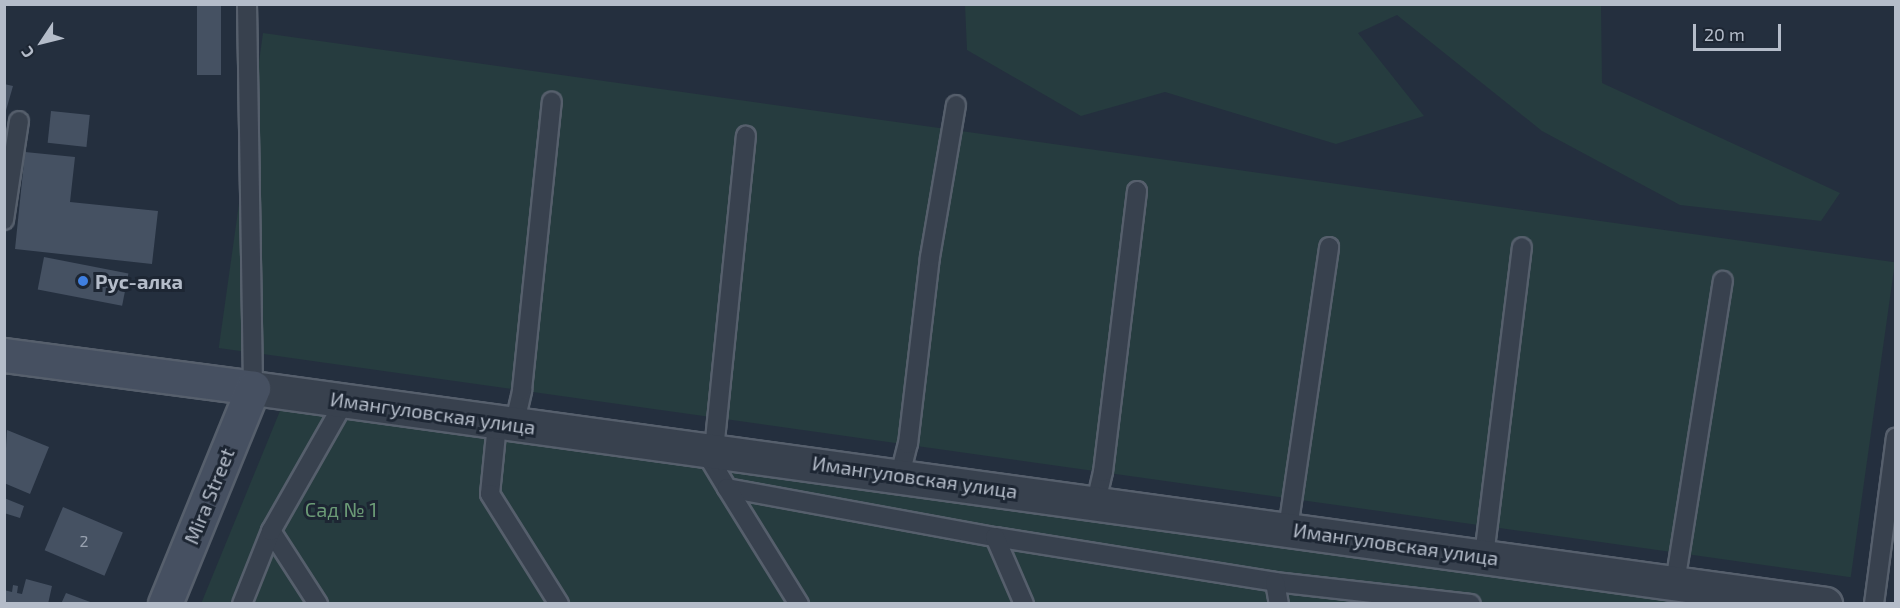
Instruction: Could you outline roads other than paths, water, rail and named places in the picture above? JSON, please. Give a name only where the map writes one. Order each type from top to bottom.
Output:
[{"type":"main road","name":"Имангуловская улица","points":[[4,355],[253,388]]},
{"type":"main road","name":"Mira Street","points":[[165,603],[253,388]]},
{"type":"street","name":"Имангуловская улица","points":[[253,388],[346,399],[506,425],[709,449],[1825,603]]},
{"type":"lane","points":[[247,4],[253,388]]},
{"type":"lane","points":[[552,102],[522,390],[506,425],[490,494],[559,603]]},
{"type":"lane","points":[[900,475],[908,444],[930,257],[956,105]]},
{"type":"lane","points":[[4,220],[19,121]]},
{"type":"lane","points":[[746,136],[709,449],[727,488],[799,603]]},
{"type":"lane","points":[[1095,502],[1103,472],[1137,191]]},
{"type":"lane","points":[[1288,529],[1329,247]]},
{"type":"lane","points":[[1484,556],[1522,247]]},
{"type":"lane","points":[[1675,583],[1723,281]]},
{"type":"lane","points":[[243,603],[271,531],[346,399]]},
{"type":"lane","points":[[1874,603],[1896,437]]},
{"type":"lane","points":[[727,488],[995,537],[1275,582],[1471,603]]},
{"type":"lane","points":[[271,531],[318,603]]},
{"type":"lane","points":[[995,537],[1024,603]]},
{"type":"lane","points":[[1275,582],[1279,603]]},
{"type":"place","name":"Рус-алка","points":[[83,281]]},
{"type":"park label","name":"Сад № 1","points":[[341,509]]}]
